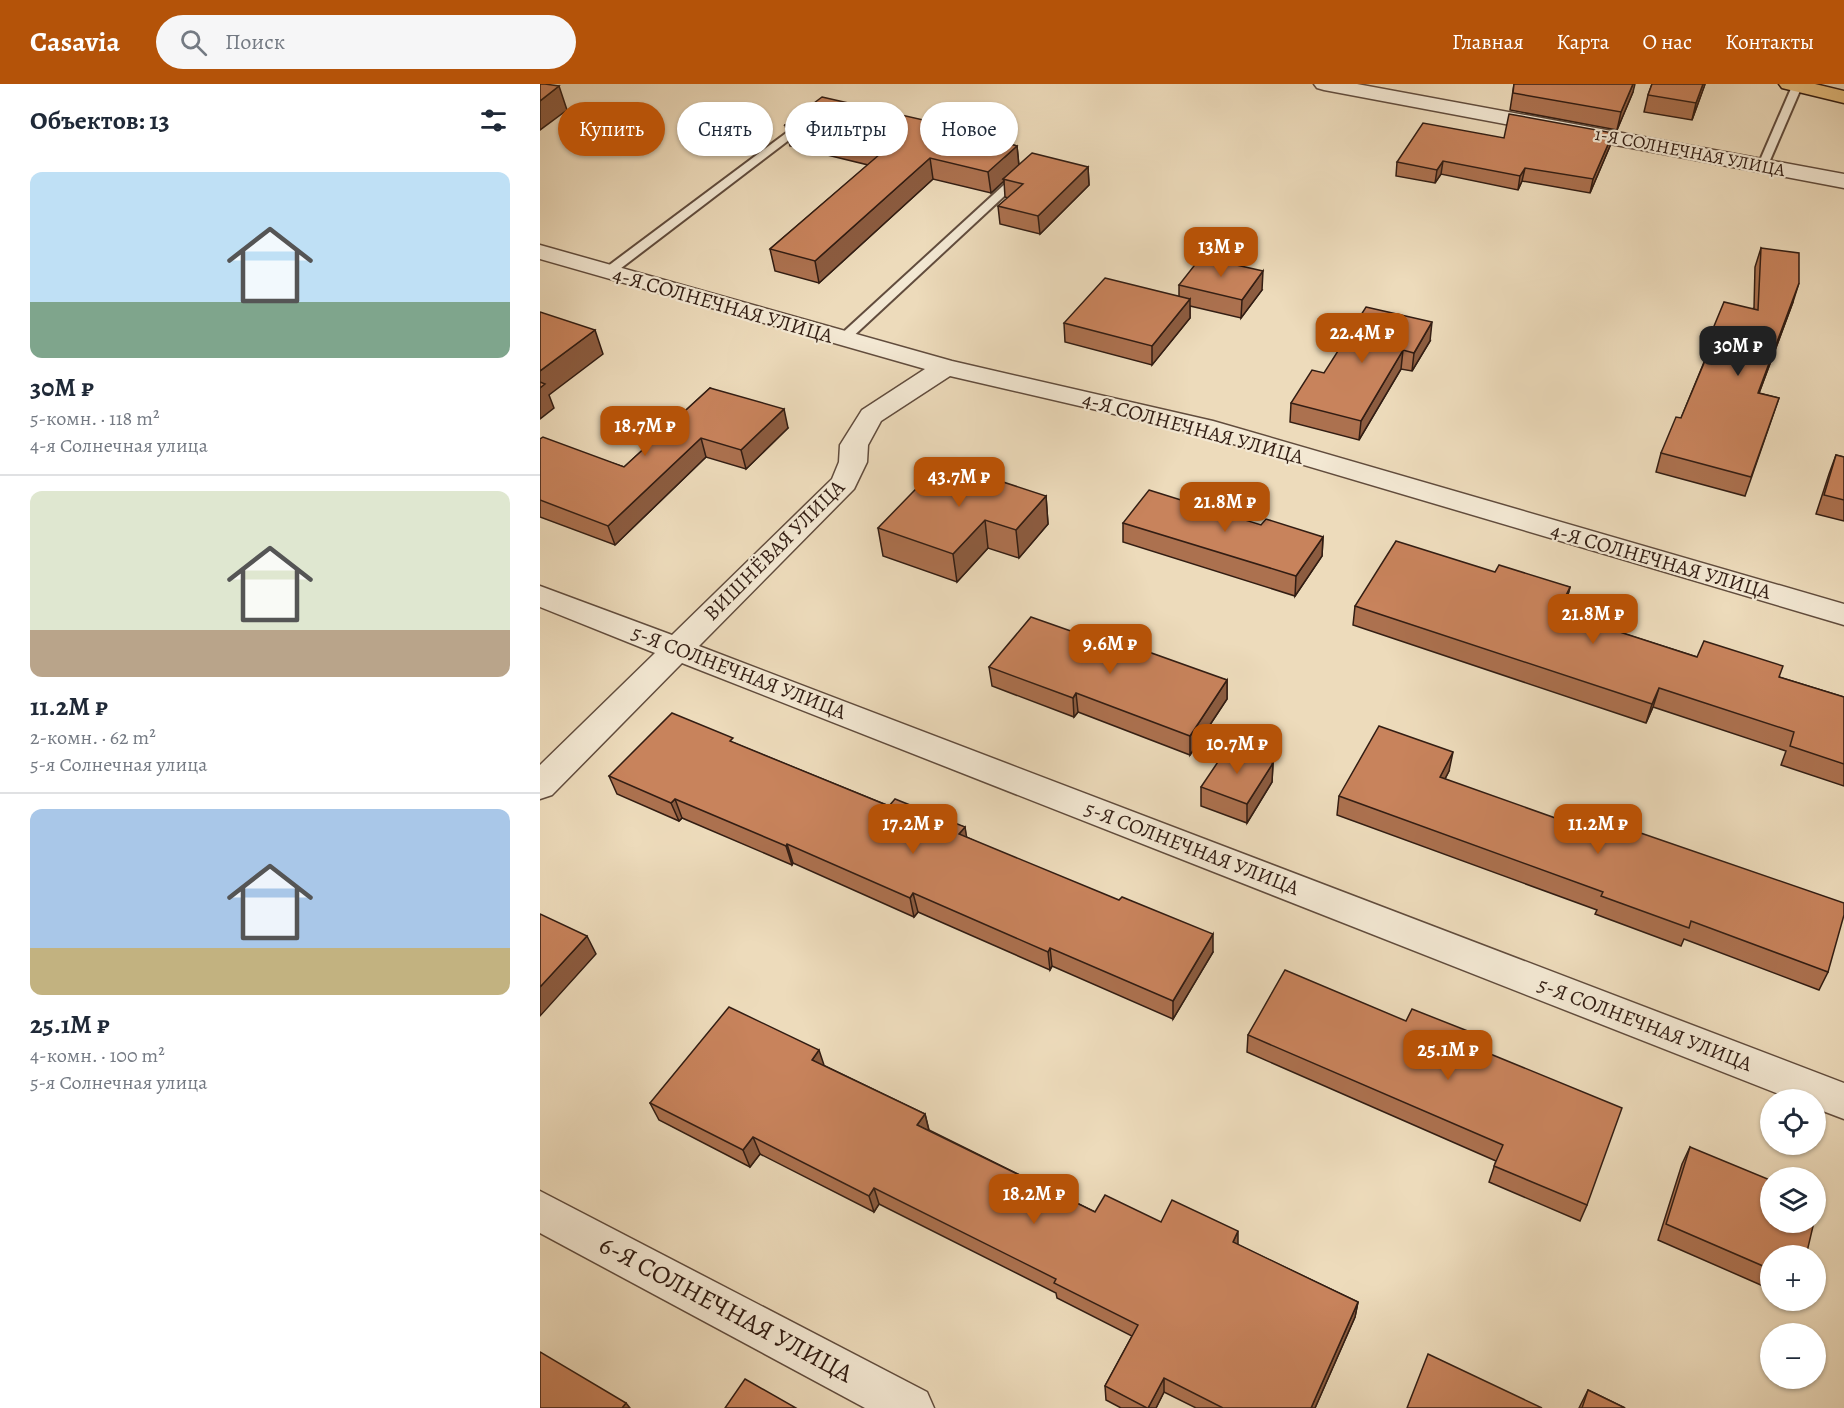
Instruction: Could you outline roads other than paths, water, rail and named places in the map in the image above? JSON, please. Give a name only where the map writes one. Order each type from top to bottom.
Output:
[{"type":"main road","points":[[1795,85],[1844,97]]},
{"type":"street","name":"1-Я СОЛНЕЧНАЯ УЛИЦА","points":[[1324,84],[1844,182]]},
{"type":"street","name":"4-Я СОЛНЕЧНАЯ УЛИЦА","points":[[540,252],[946,367],[1203,427],[1844,615]]},
{"type":"street","name":"ВИШНЁВАЯ УЛИЦА","points":[[540,786],[844,483],[853,462],[854,445],[871,416],[946,367]]},
{"type":"street","name":"5-Я СОЛНЕЧНАЯ УЛИЦА","points":[[540,596],[1844,1101]]},
{"type":"street","name":"6-Я СОЛНЕЧНАЯ УЛИЦА","points":[[540,1211],[911,1408]]},
{"type":"lane","points":[[1763,165],[1795,85]]},
{"type":"lane","points":[[608,272],[785,139]]},
{"type":"lane","points":[[843,339],[1030,166]]}]
